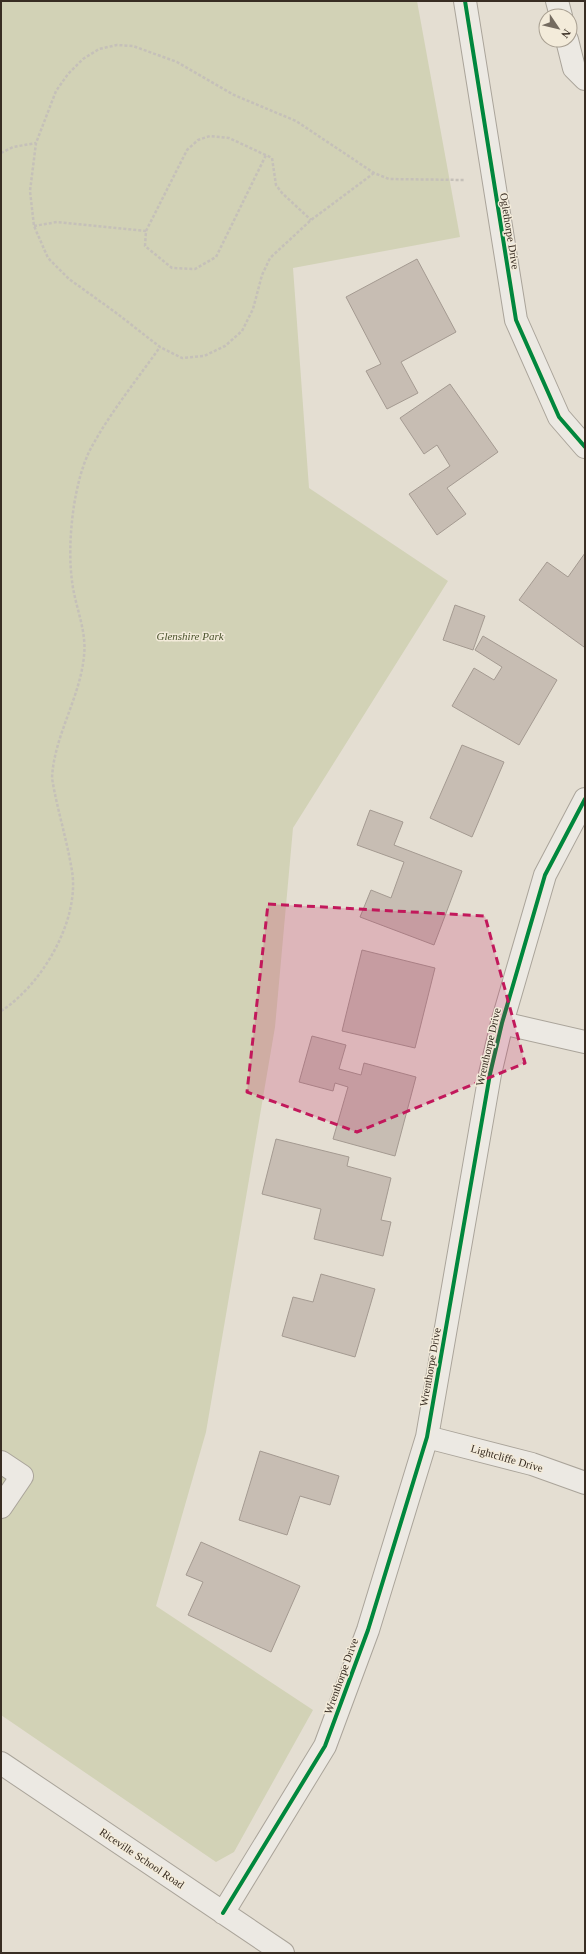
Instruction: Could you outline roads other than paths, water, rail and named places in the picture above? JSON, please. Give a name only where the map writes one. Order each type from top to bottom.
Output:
[{"type":"street","name":"Oglethorpe Drive","points":[[465,1],[516,320],[559,417],[585,447]]},
{"type":"street","points":[[569,48],[574,68],[585,79]]},
{"type":"street","name":"Wrenthorpe Drive","points":[[223,1913],[325,1746],[368,1630],[427,1437],[490,1074],[502,1023],[545,875],[585,799]]},
{"type":"street","points":[[502,1023],[585,1042]]},
{"type":"street","name":"Lightcliffe Drive","points":[[427,1437],[532,1464],[585,1483]]},
{"type":"street","points":[[1,1462],[22,1476],[1,1507]]},
{"type":"street","name":"Riceville School Road","points":[[1,1763],[283,1953]]},
{"type":"park label","name":"Glenshire Park","points":[[190,636]]}]
